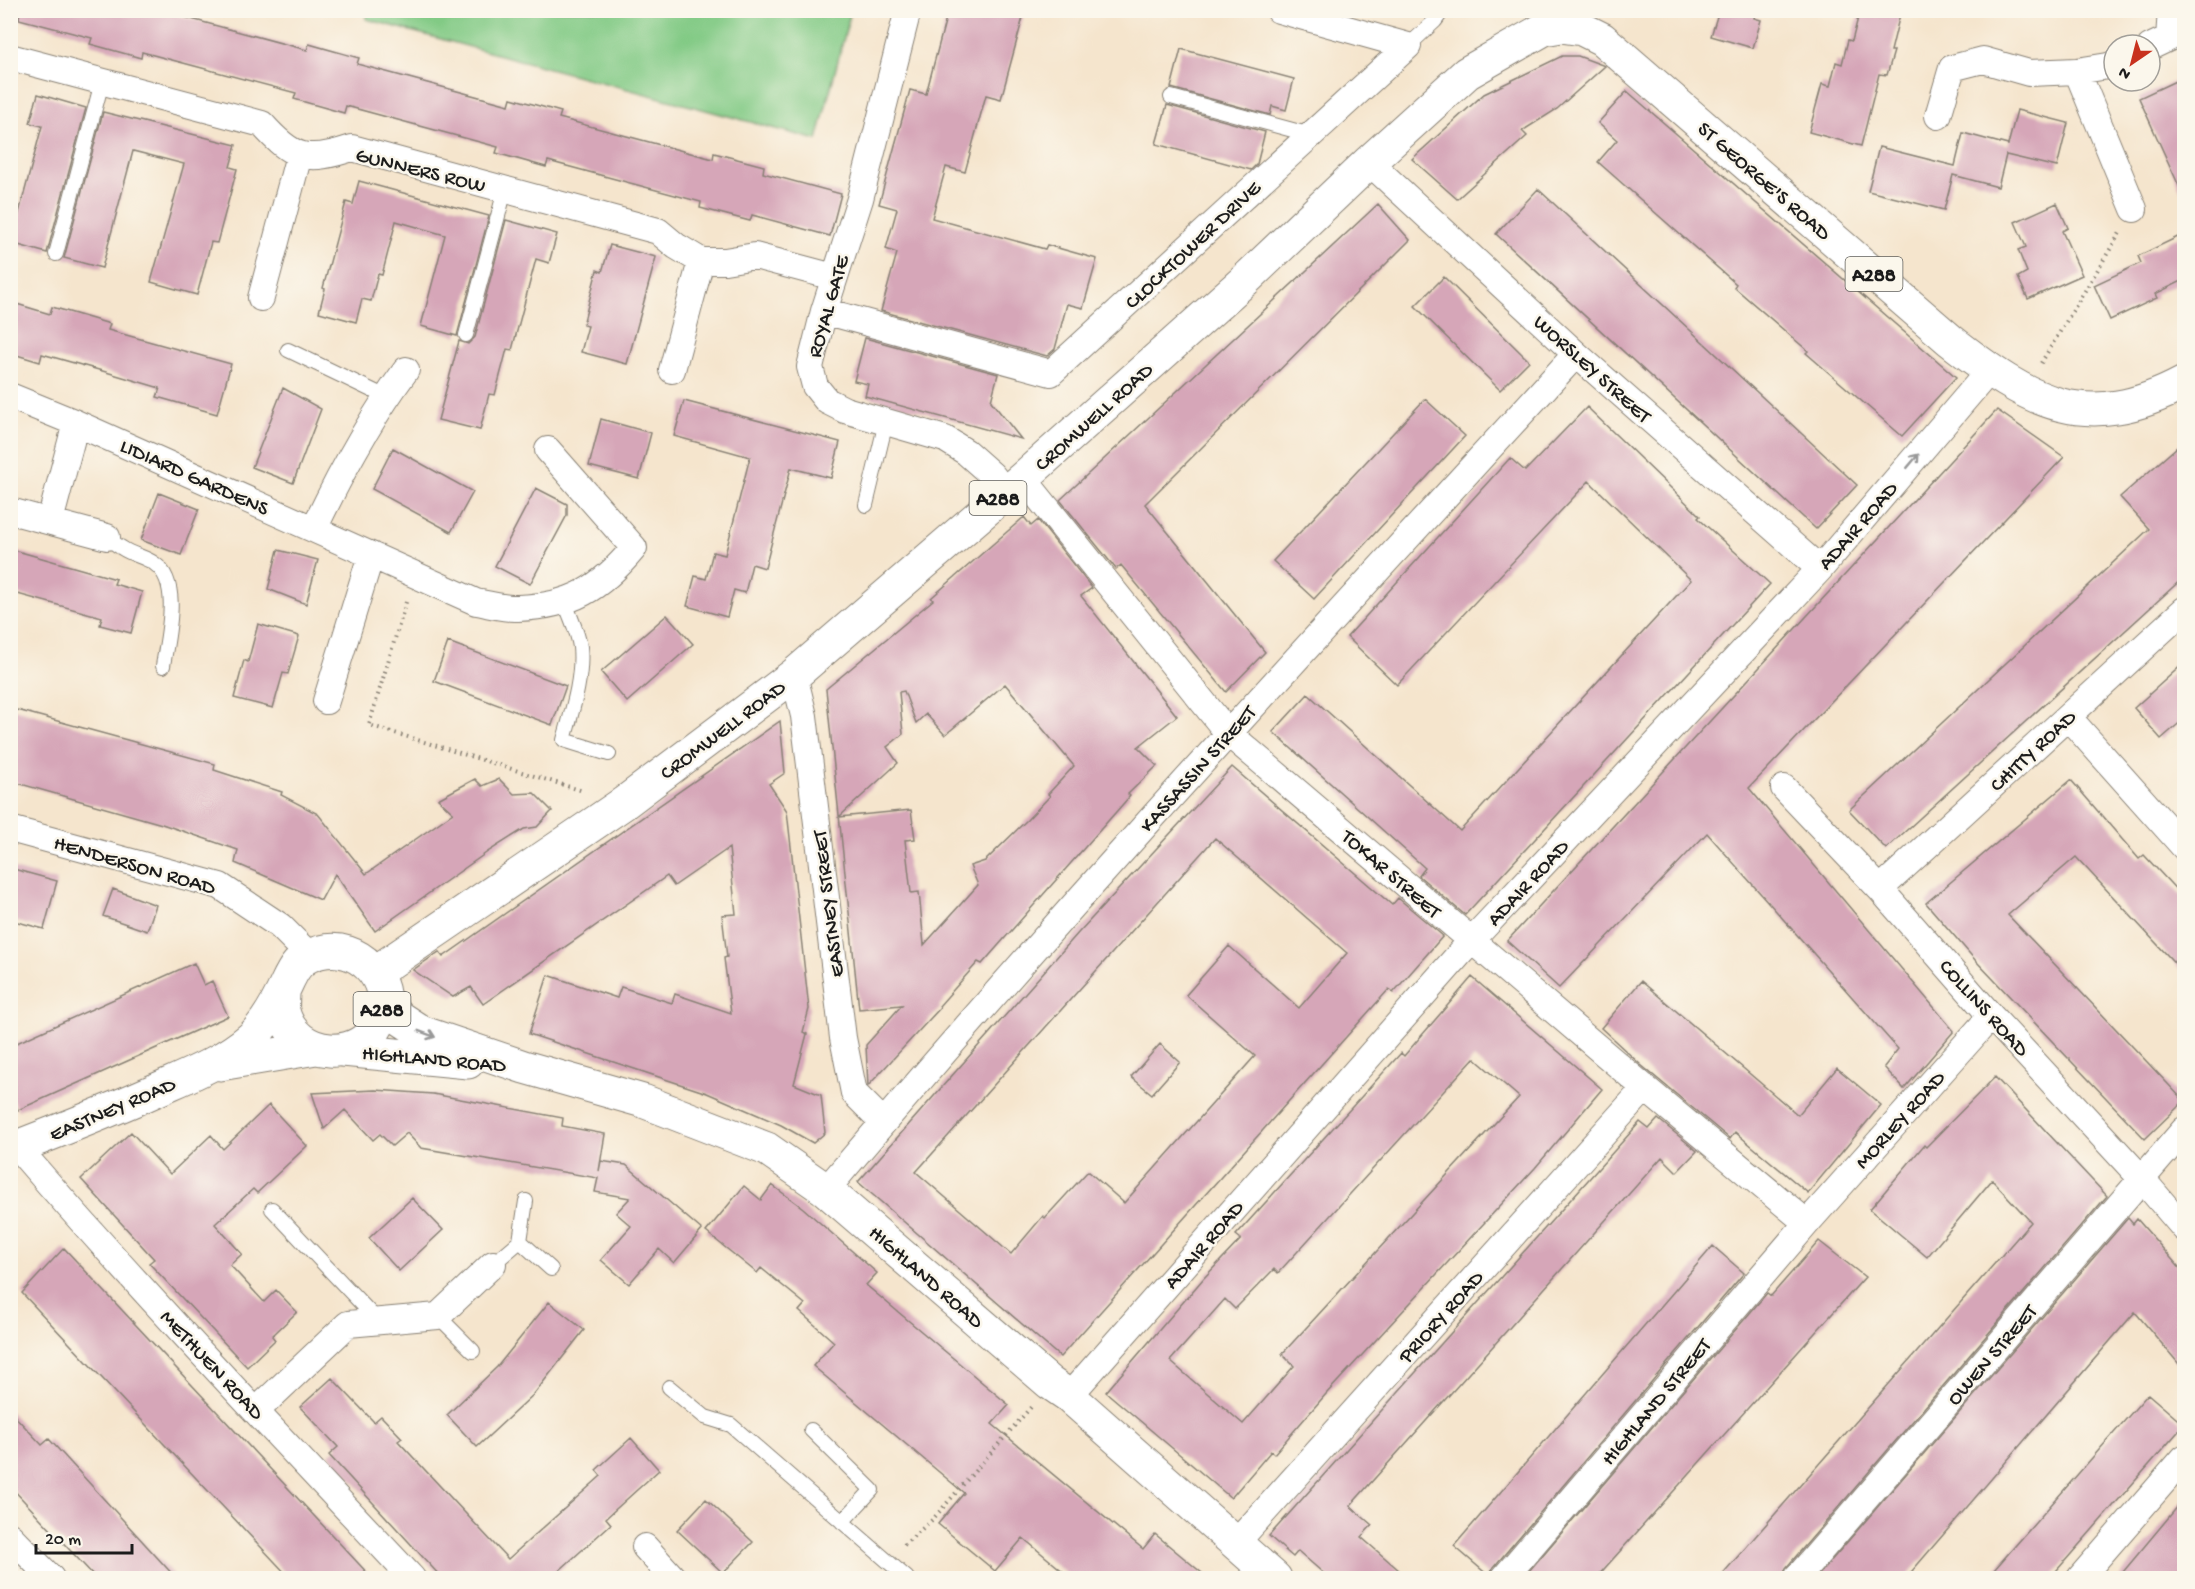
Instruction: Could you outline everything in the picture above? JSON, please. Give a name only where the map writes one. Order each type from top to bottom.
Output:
[{"type":"main road","name":"CROMWELL ROAD","points":[[379,985],[794,675],[1014,485],[1244,281],[1467,73],[1544,29],[1561,26],[1582,29],[1602,39]]},
{"type":"main road","name":"ST GEORGE'S ROAD","points":[[1602,39],[1989,371],[2046,402],[2074,409],[2131,404],[2180,392]]},
{"type":"main road","name":"A288","points":[[283,992],[291,972],[303,959],[319,952],[337,950],[354,955],[379,985],[381,1016],[373,1032],[360,1044],[330,1049]]},
{"type":"main road","name":"HIGHLAND ROAD","points":[[379,985],[398,1017],[421,1032],[524,1066],[643,1101],[767,1149],[826,1190],[1275,1578]]},
{"type":"main road","points":[[283,992],[283,1010],[289,1026],[300,1040],[330,1049]]},
{"type":"main road","name":"EASTNEY ROAD","points":[[14,1148],[108,1111],[212,1065],[252,1037],[268,1018],[283,992]]},
{"type":"main road","name":"HIGHLAND ROAD","points":[[330,1049],[524,1066]]},
{"type":"main road","name":"EASTNEY ROAD","points":[[212,1065],[330,1049]]},
{"type":"street","name":"ROYAL GATE","points":[[908,10],[860,198],[824,311],[810,367],[815,386],[827,401],[845,410],[945,439],[966,452],[992,475],[1014,485]]},
{"type":"street","points":[[1280,10],[1408,46]]},
{"type":"street","points":[[2162,41],[2169,38],[2170,10]]},
{"type":"street","name":"CLOCKTOWER DRIVE","points":[[824,311],[1051,373],[1408,46]]},
{"type":"street","points":[[10,57],[262,124],[280,144],[299,155],[261,298]]},
{"type":"street","points":[[1938,116],[1952,68],[1983,60],[2029,74],[2102,67]]},
{"type":"street","points":[[2077,71],[2134,209]]},
{"type":"street","name":"GUNNERS ROW","points":[[299,155],[326,157],[351,148],[658,231],[676,246],[701,261]]},
{"type":"street","name":"WORSLEY STREET","points":[[1369,162],[1576,354],[1820,569]]},
{"type":"street","points":[[672,370],[701,261],[725,261],[754,256],[834,278]]},
{"type":"street","name":"KASSASSIN STREET","points":[[826,1190],[1228,733],[1576,354]]},
{"type":"street","points":[[314,529],[330,495],[386,397],[406,370]]},
{"type":"street","name":"ADAIR ROAD","points":[[1059,1389],[1471,941],[1820,569],[1989,371]]},
{"type":"street","name":"LIDIARD GARDENS","points":[[10,396],[76,423],[476,602],[516,609],[566,602],[592,589],[620,565],[634,548],[548,450]]},
{"type":"street","points":[[50,521],[76,423]]},
{"type":"street","name":"TOKAR STREET","points":[[1014,485],[1228,733],[1807,1223]]},
{"type":"street","points":[[10,511],[106,537]]},
{"type":"street","points":[[326,701],[371,555]]},
{"type":"street","name":"CHITTY ROAD","points":[[1880,890],[2184,610]]},
{"type":"street","name":"EASTNEY STREET","points":[[794,675],[804,716],[843,1038],[854,1093],[884,1122]]},
{"type":"street","points":[[2068,717],[2184,847]]},
{"type":"street","name":"COLLINS ROAD","points":[[1784,788],[1880,890],[2184,1228]]},
{"type":"street","name":"HENDERSON ROAD","points":[[10,829],[219,886],[280,926],[310,956]]},
{"type":"street","name":"MORLEY ROAD","points":[[1807,1223],[1991,1016]]},
{"type":"street","name":"PRIORY ROAD","points":[[1236,1543],[1645,1088]]},
{"type":"street","name":"OWEN STREET","points":[[1797,1578],[2184,1130]]},
{"type":"street","name":"METHUEN ROAD","points":[[14,1148],[412,1578]]},
{"type":"street","name":"HIGHLAND STREET","points":[[1504,1578],[1807,1223]]},
{"type":"street","points":[[256,1412],[348,1324],[438,1316],[493,1264]]},
{"type":"street","points":[[2080,1578],[2184,1458]]},
{"type":"street","points":[[10,1536],[51,1578]]},
{"type":"street","points":[[645,1547],[674,1578]]},
{"type":"lane","points":[[1408,46],[1435,21],[1443,10]]},
{"type":"lane","points":[[56,254],[102,82]]},
{"type":"lane","points":[[1171,97],[1311,135]]},
{"type":"lane","points":[[466,335],[505,190]]},
{"type":"lane","points":[[288,350],[386,397]]},
{"type":"lane","points":[[866,505],[886,422]]},
{"type":"lane","points":[[106,537],[122,549],[156,564],[167,576],[170,588],[170,618],[163,666]]},
{"type":"lane","points":[[566,602],[580,645],[581,663],[564,740],[609,754]]},
{"type":"lane","points":[[493,1264],[520,1241],[526,1201]]},
{"type":"lane","points":[[272,1209],[378,1322]]},
{"type":"lane","points":[[520,1241],[551,1269]]},
{"type":"lane","points":[[438,1316],[473,1351]]},
{"type":"lane","points":[[669,1387],[705,1417],[731,1425],[907,1578]]},
{"type":"lane","points":[[811,1431],[872,1490],[842,1522]]},
{"type":"path","points":[[2025,392],[2134,209]]},
{"type":"path","points":[[414,574],[369,725],[624,803]]},
{"type":"path","points":[[886,1561],[933,1519],[1012,1430],[1059,1389]]},
{"type":"green space","points":[[368,10],[851,11],[817,140],[366,19]]},
{"type":"building","points":[[20,10],[158,10],[307,50],[309,44],[359,58],[357,64],[509,105],[511,98],[561,112],[559,118],[713,159],[714,153],[764,166],[763,173],[841,194],[830,236],[752,215],[750,221],[700,208],[701,202],[548,161],[546,167],[496,153],[498,147],[346,106],[344,113],[294,99],[296,93],[142,52],[141,58],[90,44],[92,38],[19,19]]},
{"type":"building","points":[[948,10],[1025,10],[1001,99],[986,95],[965,172],[946,167],[932,218],[1045,249],[1047,245],[1097,259],[1083,308],[1067,304],[1055,349],[1047,356],[881,311],[897,253],[886,249],[897,209],[879,204],[910,90],[926,94]]},
{"type":"building","points":[[1719,10],[1756,10],[1754,18],[1761,20],[1753,48],[1711,36]]},
{"type":"building","points":[[1860,10],[1901,10],[1887,75],[1879,74],[1861,146],[1809,132],[1822,84],[1830,86],[1836,62],[1842,64],[1848,40],[1852,41]]},
{"type":"building","points":[[1181,49],[1294,79],[1286,110],[1272,106],[1270,115],[1171,88]]},
{"type":"building","points":[[1562,56],[1578,56],[1605,66],[1557,109],[1522,131],[1527,136],[1457,199],[1412,159],[1484,94]]},
{"type":"building","points":[[2184,77],[2184,197],[2139,98],[2150,93],[2162,93],[2162,87]]},
{"type":"building","points":[[1627,91],[1956,377],[1902,436],[1806,353],[1808,351],[1734,287],[1736,284],[1598,162],[1617,140],[1598,123]]},
{"type":"building","points":[[38,94],[86,108],[47,253],[11,243],[42,126],[30,123]]},
{"type":"building","points":[[1167,105],[1265,132],[1257,164],[1251,170],[1156,144]]},
{"type":"building","points":[[2017,110],[2068,123],[2057,167],[2006,155],[1998,187],[1953,175],[1944,210],[1868,191],[1879,147],[1955,166],[1963,133],[2008,145]]},
{"type":"building","points":[[103,112],[236,145],[230,167],[237,169],[217,243],[211,242],[197,295],[151,282],[184,164],[133,151],[102,268],[64,258]]},
{"type":"building","points":[[359,181],[489,216],[457,336],[421,326],[445,235],[396,221],[382,275],[378,274],[371,301],[362,299],[356,322],[319,312],[325,289],[323,288],[346,202],[353,204]]},
{"type":"building","points":[[1538,189],[1857,485],[1816,529],[1496,234]]},
{"type":"building","points":[[2057,203],[2068,228],[2062,231],[2082,275],[2028,299],[2018,277],[2027,272],[2018,250],[2026,247],[2015,222]]},
{"type":"building","points":[[1378,204],[1410,240],[1145,504],[1265,652],[1226,692],[1121,565],[1116,569],[1060,500]]},
{"type":"building","points":[[506,220],[557,234],[549,263],[536,259],[512,350],[507,349],[495,395],[489,394],[480,430],[438,420],[459,341],[468,344],[475,337]]},
{"type":"building","points":[[2184,234],[2184,280],[2155,294],[2157,298],[2110,320],[2094,285],[2141,263],[2138,256]]},
{"type":"building","points":[[610,245],[656,257],[627,364],[581,352],[588,326],[583,325],[597,270],[602,272]]},
{"type":"building","points":[[1444,277],[1529,361],[1500,390],[1415,306]]},
{"type":"building","points":[[10,302],[50,314],[52,307],[110,324],[108,330],[231,364],[217,414],[157,397],[160,388],[106,372],[42,354],[40,362],[10,353]]},
{"type":"building","points":[[865,338],[998,374],[991,401],[1021,439],[865,396],[868,384],[854,381]]},
{"type":"building","points":[[283,388],[321,409],[293,483],[252,467]]},
{"type":"building","points":[[1425,399],[1465,436],[1314,599],[1273,561]]},
{"type":"building","points":[[684,401],[840,442],[831,478],[791,468],[765,568],[752,564],[745,593],[734,590],[727,617],[687,606],[695,576],[706,579],[713,552],[725,555],[750,457],[674,436]]},
{"type":"building","points":[[1587,407],[1700,516],[1698,518],[1770,584],[1465,915],[1419,876],[1425,868],[1273,732],[1308,694],[1460,831],[1691,580],[1589,481],[1397,685],[1347,637],[1510,458],[1525,471]]},
{"type":"building","points":[[1997,410],[2064,457],[1749,788],[1954,1031],[1904,1089],[1884,1067],[1898,1049],[1707,833],[1559,988],[1507,941]]},
{"type":"building","points":[[601,419],[651,433],[639,479],[589,466]]},
{"type":"building","points":[[2184,441],[2184,577],[1886,849],[1849,810],[2149,529],[2120,497]]},
{"type":"building","points":[[393,448],[473,492],[451,532],[372,489]]},
{"type":"building","points":[[536,488],[567,504],[567,515],[530,584],[495,566]]},
{"type":"building","points":[[159,493],[199,509],[181,555],[141,540]]},
{"type":"building","points":[[1024,517],[1031,526],[1038,520],[1092,588],[1081,596],[1177,716],[1138,747],[1157,766],[1128,794],[1130,796],[982,964],[978,962],[939,1006],[940,1008],[868,1086],[866,1045],[902,1005],[859,1009],[839,817],[826,689],[933,600],[931,598]],"holes":[[[1005,684],[1074,766],[1048,794],[1050,796],[985,861],[970,866],[978,885],[924,945],[919,892],[911,893],[905,840],[915,839],[911,810],[839,817],[898,763],[887,747],[903,734],[899,692],[904,691],[916,723],[926,714],[945,735]]]},
{"type":"building","points":[[10,549],[116,579],[114,584],[142,592],[131,633],[100,625],[102,617],[10,592]]},
{"type":"building","points":[[278,550],[318,560],[306,604],[268,589]]},
{"type":"building","points":[[667,615],[693,644],[627,702],[601,672]]},
{"type":"building","points":[[258,624],[299,636],[288,674],[283,673],[273,708],[234,698],[244,660],[248,662]]},
{"type":"building","points":[[448,642],[566,686],[552,725],[434,681]]},
{"type":"building","points":[[2184,663],[2184,719],[2161,739],[2134,708]]},
{"type":"building","points":[[10,708],[215,764],[214,770],[282,792],[281,795],[318,814],[366,874],[453,813],[438,799],[475,779],[482,786],[499,779],[514,794],[534,793],[552,811],[537,827],[524,829],[489,851],[375,931],[335,874],[321,900],[235,863],[238,850],[162,824],[10,781]]},
{"type":"building","points":[[780,721],[785,773],[769,784],[787,811],[809,1009],[803,1032],[807,1034],[794,1084],[821,1095],[825,1133],[813,1143],[781,1125],[707,1093],[529,1034],[548,975],[617,998],[621,987],[672,1003],[675,994],[731,1013],[724,958],[727,957],[722,915],[736,914],[729,848],[674,886],[667,876],[483,1004],[471,987],[453,997],[413,970],[439,952],[443,957]]},
{"type":"building","points":[[1232,767],[1392,905],[1398,898],[1443,936],[1393,993],[1389,989],[1060,1357],[858,1182],[1079,932]],"holes":[[[1215,838],[1347,953],[1299,1008],[1229,946],[1186,995],[1255,1056],[1124,1203],[1088,1171],[1045,1218],[1043,1216],[1011,1254],[916,1172]]]},
{"type":"building","points":[[2071,780],[2139,859],[2144,855],[2184,898],[2184,973],[2076,857],[2008,915],[2184,1101],[2145,1139],[1976,961],[1926,903]]},
{"type":"building","points":[[10,868],[57,881],[44,929],[10,920]]},
{"type":"building","points":[[113,889],[156,905],[147,931],[103,916]]},
{"type":"building","points":[[194,963],[204,985],[212,981],[228,1016],[18,1110],[10,1094],[10,1046]]},
{"type":"building","points":[[1472,977],[1602,1089],[1535,1168],[1326,1394],[1274,1454],[1271,1451],[1231,1498],[1106,1392],[1203,1279],[1241,1239],[1236,1235],[1401,1053],[1404,1056]],"holes":[[[1474,1058],[1519,1097],[1282,1354],[1294,1366],[1243,1424],[1170,1361],[1225,1299],[1235,1309],[1274,1269],[1278,1273]]]},
{"type":"building","points":[[1641,981],[1798,1115],[1837,1068],[1881,1105],[1808,1193],[1735,1132],[1730,1139],[1641,1065],[1601,1028]]},
{"type":"building","points":[[1160,1044],[1180,1062],[1152,1094],[1131,1077]]},
{"type":"building","points":[[1995,1077],[2107,1196],[1786,1568],[1782,1578],[1719,1578],[2031,1222],[1992,1180],[1927,1257],[1870,1209],[1924,1145],[1926,1147]]},
{"type":"building","points":[[375,1090],[433,1094],[563,1118],[562,1126],[605,1134],[599,1171],[601,1161],[626,1165],[702,1230],[674,1263],[659,1249],[629,1284],[601,1260],[631,1226],[616,1213],[630,1198],[595,1192],[598,1178],[421,1148],[407,1133],[392,1146],[380,1134],[373,1140],[345,1110],[324,1129],[312,1093]]},
{"type":"building","points":[[269,1105],[307,1146],[257,1193],[253,1189],[215,1224],[242,1254],[230,1265],[264,1302],[276,1290],[297,1312],[272,1336],[275,1340],[247,1367],[149,1263],[154,1259],[81,1179],[131,1132],[170,1174],[211,1135],[223,1149]]},
{"type":"building","points":[[1658,1119],[1697,1151],[1677,1172],[1662,1157],[1350,1506],[1372,1525],[1361,1537],[1408,1578],[1329,1578],[1298,1551],[1293,1557],[1269,1536],[1640,1122],[1649,1129]]},
{"type":"building","points":[[772,1185],[803,1208],[877,1273],[866,1285],[1009,1405],[992,1424],[1143,1549],[1155,1534],[1208,1578],[1071,1578],[1023,1538],[995,1571],[938,1524],[964,1493],[813,1366],[834,1342],[799,1311],[805,1304],[761,1268],[757,1273],[706,1232],[744,1186],[761,1200]]},
{"type":"building","points":[[412,1198],[443,1230],[399,1271],[369,1238]]},
{"type":"building","points":[[2128,1218],[2133,1224],[2137,1219],[2184,1273],[2184,1370],[2135,1312],[1906,1578],[1816,1578]]},
{"type":"building","points":[[1819,1241],[1865,1277],[1596,1578],[1523,1578],[1767,1293],[1771,1296]]},
{"type":"building","points":[[1713,1246],[1744,1273],[1493,1568],[1489,1576],[1454,1546]]},
{"type":"building","points":[[64,1248],[372,1578],[290,1578],[22,1293]]},
{"type":"building","points":[[549,1302],[584,1330],[534,1394],[477,1447],[447,1415],[497,1367]]},
{"type":"building","points":[[332,1378],[374,1422],[381,1416],[402,1438],[398,1441],[508,1559],[601,1476],[596,1470],[631,1438],[659,1470],[606,1518],[611,1524],[551,1578],[442,1578],[329,1455],[338,1447],[300,1407]]},
{"type":"building","points":[[2148,1394],[2184,1425],[2050,1578],[1987,1578]]},
{"type":"building","points":[[10,1411],[42,1445],[49,1439],[176,1578],[96,1578],[10,1486]]},
{"type":"building","points":[[706,1499],[753,1542],[723,1573],[677,1530]]},
{"type":"building","points":[[2184,1499],[2184,1578],[2118,1578]]}]
